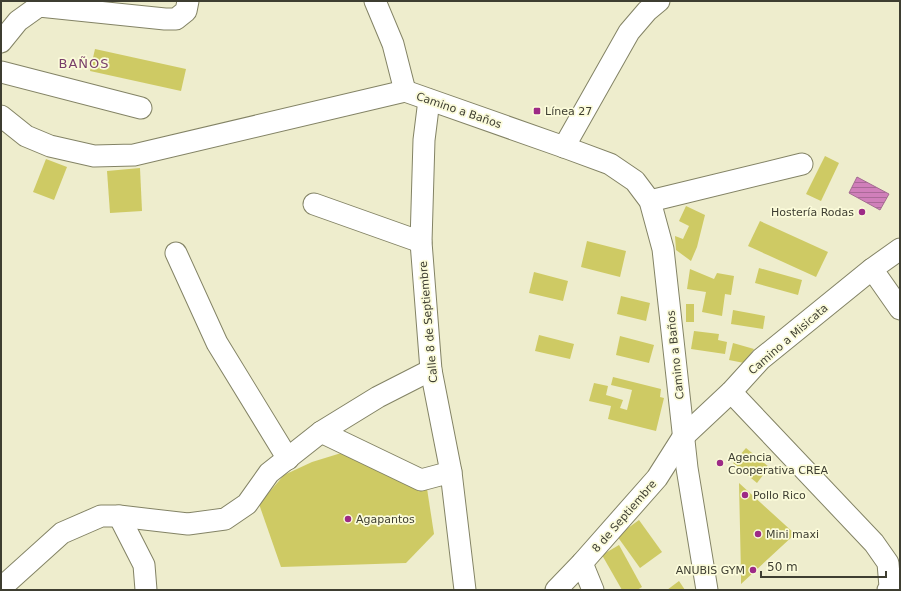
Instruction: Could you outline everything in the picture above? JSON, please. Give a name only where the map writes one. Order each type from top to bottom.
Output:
[{"type":"street","points":[[1,42],[18,21],[37,3],[165,20],[176,19],[186,11],[188,1]]},
{"type":"street","points":[[375,1],[393,44],[405,91]]},
{"type":"street","points":[[564,147],[629,32],[647,11],[659,1]]},
{"type":"street","points":[[1,72],[141,108]]},
{"type":"street","name":"Camino a Baños","points":[[1,116],[26,136],[50,146],[94,156],[134,155],[405,91],[610,164],[635,181],[650,201],[663,249],[686,468],[707,590]]},
{"type":"street","name":"Calle 8 de Septiembre","points":[[430,100],[424,140],[421,242],[431,370],[451,472],[471,589]]},
{"type":"street","points":[[650,201],[802,164]]},
{"type":"street","points":[[314,204],[421,242]]},
{"type":"street","name":"Camino a Misicata","points":[[683,437],[731,392],[761,359],[872,269],[900,249]]},
{"type":"street","points":[[176,252],[217,342],[288,459]]},
{"type":"street","points":[[872,269],[900,309]]},
{"type":"street","points":[[1,588],[62,534],[101,516],[119,516],[188,524],[226,519],[247,504],[269,473],[322,432],[378,397],[431,370]]},
{"type":"street","points":[[731,392],[874,543],[888,563],[890,586],[888,590]]},
{"type":"street","points":[[322,432],[422,480],[451,472]]},
{"type":"street","name":"8 de Septiembre","points":[[556,590],[582,563],[657,478],[683,437]]},
{"type":"street","points":[[119,516],[144,566],[146,590]]},
{"type":"street","points":[[582,563],[593,590]]},
{"type":"shaded area","points":[[857,177],[889,194],[880,210],[849,193]]},
{"type":"building","points":[[95,49],[186,69],[181,91],[90,71]]},
{"type":"building","points":[[825,156],[839,163],[821,201],[806,194]]},
{"type":"building","points":[[46,159],[67,167],[54,200],[33,192]]},
{"type":"building","points":[[140,168],[142,211],[110,213],[107,171]]},
{"type":"building","points":[[686,206],[705,215],[697,247],[691,261],[676,250],[675,236],[683,239],[689,226],[679,221]]},
{"type":"building","points":[[760,221],[828,252],[816,277],[748,246]]},
{"type":"building","points":[[587,241],[626,251],[620,277],[581,267]]},
{"type":"building","points":[[759,268],[802,280],[798,295],[755,283]]},
{"type":"building","points":[[690,269],[714,279],[717,273],[734,276],[731,295],[725,294],[722,316],[702,312],[706,292],[687,289]]},
{"type":"building","points":[[534,272],[568,281],[563,301],[529,293]]},
{"type":"building","points":[[621,296],[650,303],[646,321],[617,314]]},
{"type":"building","points":[[686,304],[694,304],[694,322],[686,322]]},
{"type":"building","points":[[733,310],[765,316],[763,329],[731,324]]},
{"type":"building","points":[[694,331],[719,334],[718,340],[727,342],[725,354],[691,349]]},
{"type":"building","points":[[539,335],[574,344],[570,359],[535,351]]},
{"type":"building","points":[[620,336],[654,345],[649,363],[616,355]]},
{"type":"building","points":[[733,343],[754,349],[744,363],[729,360]]},
{"type":"building","points":[[613,377],[661,389],[660,397],[664,398],[656,431],[608,419],[611,406],[589,401],[594,383],[608,386],[606,395],[623,400],[620,408],[627,410],[632,390],[611,385]]},
{"type":"building","points":[[746,448],[769,467],[757,483],[733,463]]},
{"type":"building","name":"Agapantos","points":[[351,450],[426,482],[434,534],[406,563],[281,567],[259,504],[284,475],[312,462]]},
{"type":"building","points":[[739,483],[795,534],[741,584],[741,574]]},
{"type":"building","points":[[639,520],[662,552],[640,568],[617,536]]},
{"type":"building","points":[[619,545],[642,587],[637,590],[622,590],[602,555]]},
{"type":"building","points":[[679,581],[685,590],[667,590]]},
{"type":"place","name":"Línea 27","points":[[537,111]]},
{"type":"place","name":"Hostería Rodas","points":[[862,212]]},
{"type":"place","name":"Agencia Cooperativa CREA","points":[[720,463]]},
{"type":"place","name":"Pollo Rico","points":[[745,495]]},
{"type":"place","name":"Agapantos","points":[[348,519]]},
{"type":"place","name":"Mini maxi","points":[[758,534]]},
{"type":"place","name":"ANUBIS GYM","points":[[753,570]]},
{"type":"district","name":"BAÑOS","points":[[84,63]]}]
